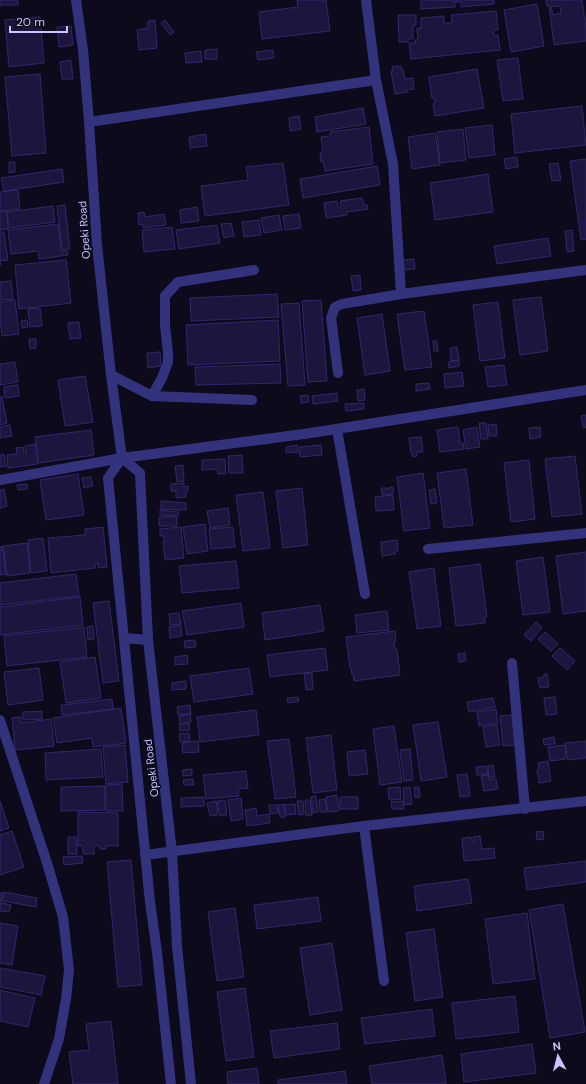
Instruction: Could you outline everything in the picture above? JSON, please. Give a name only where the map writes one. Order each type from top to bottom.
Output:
[{"type":"street","name":"Opeki Road","points":[[76,0],[83,50],[97,245],[111,375],[122,458],[108,478],[145,856],[171,1084]]},
{"type":"street","points":[[366,0],[376,80],[393,164],[402,294]]},
{"type":"street","points":[[89,122],[376,80]]},
{"type":"street","points":[[152,396],[162,378],[168,362],[165,325],[165,296],[178,282],[254,270]]},
{"type":"street","points":[[338,373],[331,318],[335,307],[342,304],[402,294],[586,270]]},
{"type":"street","points":[[111,375],[152,396],[252,400]]},
{"type":"street","points":[[0,480],[122,458],[337,429],[586,390]]},
{"type":"street","points":[[337,429],[365,594]]},
{"type":"street","name":"Opeki Road","points":[[122,458],[140,473],[148,640],[172,852],[177,946],[191,1084]]},
{"type":"street","points":[[428,549],[586,533]]},
{"type":"street","points":[[124,638],[148,640]]},
{"type":"street","points":[[512,663],[525,808]]},
{"type":"street","points":[[0,720],[48,863],[63,917],[68,970],[66,999],[58,1039],[44,1084]]},
{"type":"street","points":[[145,856],[364,826],[586,801]]},
{"type":"street","points":[[364,826],[384,981]]},
{"type":"building","points":[[0,0],[18,0],[18,5],[0,5]]},
{"type":"building","points":[[297,0],[326,0],[330,31],[262,39],[259,12],[298,7]]},
{"type":"building","points":[[421,0],[494,0],[494,4],[461,7],[461,2],[455,2],[455,7],[421,9]]},
{"type":"building","points":[[546,0],[582,0],[586,27],[586,41],[554,45],[549,6],[547,6]],"holes":[[[560,6],[561,13],[553,15],[551,7]]]},
{"type":"building","points":[[537,4],[544,46],[511,52],[504,10]]},
{"type":"building","points":[[496,11],[498,30],[493,30],[494,35],[498,35],[500,50],[411,59],[409,43],[415,43],[415,40],[418,39],[417,28],[421,28],[421,18],[444,16],[444,23],[452,23],[451,15]]},
{"type":"building","points":[[398,15],[416,15],[416,25],[413,25],[413,39],[408,39],[408,42],[399,42]]},
{"type":"building","points":[[40,17],[44,63],[9,67],[5,20]]},
{"type":"building","points":[[155,20],[157,48],[139,50],[137,30],[148,28],[148,21]]},
{"type":"building","points":[[165,20],[174,32],[170,35],[161,23]]},
{"type":"building","points":[[71,26],[73,45],[59,47],[57,27]]},
{"type":"building","points":[[217,49],[217,59],[205,59],[205,50]]},
{"type":"building","points":[[273,50],[274,58],[258,60],[256,52]]},
{"type":"building","points":[[201,51],[202,62],[186,63],[185,53]]},
{"type":"building","points":[[518,58],[523,99],[503,101],[497,60]]},
{"type":"building","points":[[71,60],[73,79],[62,79],[60,62]]},
{"type":"building","points":[[401,66],[405,79],[413,78],[414,89],[395,94],[391,71],[393,71],[392,67]]},
{"type":"building","points":[[477,69],[484,108],[435,116],[433,104],[435,103],[434,98],[432,98],[429,77]]},
{"type":"building","points":[[40,74],[46,153],[12,156],[5,77]]},
{"type":"building","points":[[582,106],[586,145],[515,153],[511,114]]},
{"type":"building","points":[[363,108],[366,124],[317,132],[315,117]]},
{"type":"building","points":[[299,116],[301,129],[290,131],[289,118]]},
{"type":"building","points":[[492,125],[495,155],[469,158],[465,128]]},
{"type":"building","points":[[369,127],[373,164],[325,171],[323,161],[321,162],[320,153],[323,153],[321,137],[330,136],[330,132]]},
{"type":"building","points":[[463,129],[466,160],[440,163],[437,132]]},
{"type":"building","points":[[435,133],[440,165],[412,169],[408,137]]},
{"type":"building","points":[[206,134],[207,146],[190,148],[189,137]]},
{"type":"building","points":[[517,157],[518,167],[506,169],[504,159]]},
{"type":"building","points":[[586,159],[586,239],[581,240],[570,161]]},
{"type":"building","points":[[9,162],[15,162],[15,172],[9,173]]},
{"type":"building","points":[[283,163],[289,205],[205,216],[201,186],[248,180],[246,167]]},
{"type":"building","points":[[558,163],[561,180],[552,181],[549,164]]},
{"type":"building","points":[[377,166],[380,185],[303,198],[300,179]]},
{"type":"building","points":[[62,169],[64,182],[4,191],[1,178]]},
{"type":"building","points":[[488,174],[493,212],[435,220],[430,183]]},
{"type":"building","points":[[18,190],[20,209],[0,211],[0,192]]},
{"type":"building","points":[[362,198],[364,205],[367,205],[368,209],[347,212],[347,215],[326,218],[324,203],[337,201],[338,208],[341,207],[340,201]]},
{"type":"building","points":[[65,205],[70,249],[62,250],[57,206]]},
{"type":"building","points":[[53,206],[55,222],[9,228],[7,212]]},
{"type":"building","points":[[197,207],[199,221],[181,223],[180,210]]},
{"type":"building","points":[[7,211],[8,229],[0,230],[0,212]]},
{"type":"building","points":[[144,212],[145,217],[164,214],[166,225],[143,228],[143,224],[139,225],[138,213]]},
{"type":"building","points":[[299,214],[301,228],[285,230],[283,216]]},
{"type":"building","points":[[279,215],[282,230],[264,233],[261,218]]},
{"type":"building","points":[[259,220],[261,235],[244,237],[242,222]]},
{"type":"building","points":[[231,223],[234,236],[224,238],[221,224]]},
{"type":"building","points":[[58,224],[62,252],[67,251],[68,255],[39,259],[38,251],[11,254],[8,230]]},
{"type":"building","points":[[217,225],[220,243],[179,249],[176,230]]},
{"type":"building","points":[[172,227],[175,249],[144,252],[142,230]]},
{"type":"building","points":[[572,230],[574,251],[567,252],[565,231]]},
{"type":"building","points":[[0,232],[4,232],[8,260],[0,261]]},
{"type":"building","points":[[548,238],[551,256],[497,264],[494,246]]},
{"type":"building","points":[[414,259],[415,269],[403,270],[402,260]]},
{"type":"building","points":[[66,260],[71,303],[19,309],[15,265]]},
{"type":"building","points":[[360,275],[361,290],[353,291],[351,276]]},
{"type":"building","points":[[11,281],[13,299],[0,300],[0,282]]},
{"type":"building","points":[[277,294],[279,317],[191,321],[190,298]]},
{"type":"building","points":[[541,297],[548,351],[520,355],[513,300]]},
{"type":"building","points":[[15,300],[19,334],[2,336],[0,302]]},
{"type":"building","points":[[321,300],[327,381],[308,382],[302,301]]},
{"type":"building","points":[[498,302],[505,358],[480,361],[473,305]]},
{"type":"building","points":[[299,303],[305,385],[288,386],[281,304]]},
{"type":"building","points":[[40,308],[42,326],[30,327],[28,309]]},
{"type":"building","points":[[424,311],[432,367],[405,370],[397,314]]},
{"type":"building","points":[[382,314],[390,371],[365,375],[357,318]]},
{"type":"building","points":[[27,320],[28,327],[22,328],[21,321]]},
{"type":"building","points":[[278,320],[280,361],[188,365],[186,325]]},
{"type":"building","points":[[79,322],[81,338],[70,339],[68,323]]},
{"type":"building","points":[[29,339],[36,339],[36,348],[30,349]]},
{"type":"building","points":[[433,341],[437,341],[438,351],[434,351]]},
{"type":"building","points":[[457,347],[459,360],[451,361],[450,348]]},
{"type":"building","points":[[160,352],[161,366],[148,368],[147,353]]},
{"type":"building","points":[[459,360],[459,366],[449,368],[448,362]]},
{"type":"building","points":[[15,362],[18,382],[0,385],[0,364]]},
{"type":"building","points":[[280,364],[281,383],[196,385],[195,367]]},
{"type":"building","points":[[504,365],[507,385],[488,387],[485,367]]},
{"type":"building","points":[[462,372],[464,386],[445,388],[444,374]]},
{"type":"building","points":[[85,376],[93,422],[65,426],[58,380]]},
{"type":"building","points":[[429,383],[430,389],[416,391],[416,384]]},
{"type":"building","points":[[18,385],[19,396],[5,398],[4,387]]},
{"type":"building","points":[[364,389],[365,400],[358,401],[357,390]]},
{"type":"building","points":[[337,393],[338,401],[313,404],[312,396]]},
{"type":"building","points":[[308,395],[309,402],[301,403],[300,396]]},
{"type":"building","points":[[2,396],[7,423],[0,425],[0,397]]},
{"type":"building","points":[[364,403],[364,409],[346,411],[345,404]]},
{"type":"building","points":[[586,415],[586,427],[583,428],[581,416]]},
{"type":"building","points":[[479,423],[486,423],[488,439],[481,439]]},
{"type":"building","points":[[496,424],[497,436],[489,436],[488,425]]},
{"type":"building","points":[[10,425],[12,436],[0,438],[0,427]]},
{"type":"building","points":[[458,427],[460,443],[463,443],[464,449],[440,452],[437,430]]},
{"type":"building","points":[[477,427],[480,447],[466,449],[463,430]]},
{"type":"building","points":[[540,427],[541,437],[530,439],[529,428]]},
{"type":"building","points":[[91,430],[94,455],[38,463],[35,437]]},
{"type":"building","points":[[421,437],[423,452],[417,452],[417,456],[413,457],[409,438]]},
{"type":"building","points":[[36,444],[38,464],[8,468],[7,455],[17,454],[16,448],[23,447],[24,453],[26,453],[25,446]]},
{"type":"building","points":[[297,445],[298,452],[286,453],[286,447]]},
{"type":"building","points":[[321,445],[322,455],[300,457],[299,447]]},
{"type":"building","points":[[4,454],[6,466],[0,467],[0,455]]},
{"type":"building","points":[[242,455],[243,473],[229,473],[228,456]]},
{"type":"building","points":[[575,456],[582,514],[552,517],[545,459]]},
{"type":"building","points":[[225,459],[226,474],[218,474],[217,469],[202,470],[202,460]]},
{"type":"building","points":[[529,460],[535,519],[511,522],[504,463]]},
{"type":"building","points":[[183,465],[184,481],[177,482],[175,466]]},
{"type":"building","points":[[466,469],[473,525],[444,528],[437,473]]},
{"type":"building","points":[[423,473],[430,528],[404,531],[397,477]]},
{"type":"building","points":[[78,474],[84,515],[46,520],[40,480]]},
{"type":"building","points":[[91,477],[93,486],[84,488],[82,478]]},
{"type":"building","points":[[184,483],[184,487],[188,486],[186,497],[176,498],[176,491],[171,491],[171,484]]},
{"type":"building","points":[[27,484],[27,489],[18,490],[17,485]]},
{"type":"building","points":[[393,487],[393,494],[382,495],[381,488],[388,489]]},
{"type":"building","points":[[302,488],[308,545],[283,548],[276,491]]},
{"type":"building","points":[[4,489],[7,506],[0,508],[0,490]]},
{"type":"building","points":[[435,489],[437,503],[431,504],[429,490]]},
{"type":"building","points":[[263,492],[270,548],[243,551],[236,495]]},
{"type":"building","points":[[393,495],[394,510],[376,511],[375,497]]},
{"type":"building","points":[[161,501],[186,503],[186,510],[161,509]]},
{"type":"building","points":[[228,508],[230,525],[210,528],[207,511]]},
{"type":"building","points":[[160,510],[179,512],[178,516],[160,515]]},
{"type":"building","points":[[159,517],[177,517],[177,526],[159,526]]},
{"type":"building","points":[[205,524],[208,551],[187,554],[183,527]]},
{"type":"building","points":[[103,527],[107,567],[98,568],[98,563],[95,564],[95,568],[51,573],[48,538],[85,535],[85,529]]},
{"type":"building","points":[[181,527],[184,558],[165,560],[163,542],[164,536],[160,536],[160,529]]},
{"type":"building","points":[[233,527],[235,547],[211,549],[209,529]]},
{"type":"building","points":[[43,538],[47,571],[31,573],[28,540]]},
{"type":"building","points":[[397,540],[398,551],[395,551],[395,554],[382,556],[381,542]]},
{"type":"building","points":[[27,543],[30,573],[7,576],[3,546]]},
{"type":"building","points":[[2,546],[6,574],[0,575],[0,547]]},
{"type":"building","points":[[586,552],[586,611],[563,614],[556,556]]},
{"type":"building","points":[[543,557],[550,612],[523,615],[516,561]]},
{"type":"building","points":[[236,561],[239,588],[182,593],[179,566]]},
{"type":"building","points":[[480,564],[487,617],[484,618],[485,623],[456,626],[449,568]]},
{"type":"building","points":[[434,568],[441,626],[417,629],[409,572]]},
{"type":"building","points":[[76,574],[79,596],[0,605],[0,583]]},
{"type":"building","points":[[80,597],[83,625],[0,635],[0,607]]},
{"type":"building","points":[[109,601],[119,681],[103,683],[93,603]]},
{"type":"building","points":[[241,603],[244,627],[187,635],[182,611]]},
{"type":"building","points":[[320,605],[324,631],[265,640],[262,613]]},
{"type":"building","points":[[387,611],[389,630],[357,633],[355,615]]},
{"type":"building","points":[[179,613],[181,624],[170,625],[169,614]]},
{"type":"building","points":[[536,622],[542,627],[531,641],[524,635]]},
{"type":"building","points":[[181,625],[182,636],[170,638],[169,627]]},
{"type":"building","points":[[93,626],[94,639],[88,640],[87,627]]},
{"type":"building","points":[[84,627],[87,657],[7,666],[4,636]]},
{"type":"building","points":[[395,631],[396,641],[394,642],[395,649],[397,649],[400,675],[354,681],[350,668],[346,637]]},
{"type":"building","points":[[545,632],[558,644],[551,651],[538,639]]},
{"type":"building","points":[[195,640],[196,647],[185,648],[184,641]]},
{"type":"building","points":[[325,648],[328,670],[270,677],[267,655]]},
{"type":"building","points":[[560,648],[575,661],[567,670],[552,656]]},
{"type":"building","points":[[465,653],[466,661],[459,662],[458,654]]},
{"type":"building","points":[[187,655],[188,664],[175,665],[175,657]]},
{"type":"building","points":[[95,657],[101,698],[66,703],[60,662]]},
{"type":"building","points":[[39,668],[43,700],[8,705],[4,672]]},
{"type":"building","points":[[249,668],[253,694],[194,702],[190,676]]},
{"type":"building","points":[[312,673],[313,689],[306,690],[304,674]]},
{"type":"building","points":[[544,674],[547,674],[549,687],[540,688],[538,678],[544,677]]},
{"type":"building","points":[[186,681],[186,689],[172,690],[172,683]]},
{"type":"building","points":[[298,697],[299,701],[288,703],[287,698]]},
{"type":"building","points":[[555,697],[557,714],[546,715],[544,698]]},
{"type":"building","points":[[493,698],[495,707],[469,712],[467,702]]},
{"type":"building","points":[[112,699],[113,709],[62,715],[61,705]]},
{"type":"building","points":[[190,705],[191,714],[178,715],[177,707]]},
{"type":"building","points":[[121,708],[126,743],[93,747],[92,738],[57,743],[53,718]]},
{"type":"building","points":[[496,709],[498,723],[479,726],[477,712]]},
{"type":"building","points":[[256,710],[259,735],[200,742],[197,717]]},
{"type":"building","points":[[42,711],[42,719],[23,720],[23,712]]},
{"type":"building","points":[[190,714],[191,722],[180,724],[179,716]]},
{"type":"building","points":[[512,715],[515,745],[503,746],[500,716]]},
{"type":"building","points":[[21,717],[21,723],[51,719],[54,746],[15,750],[12,718]]},
{"type":"building","points":[[438,722],[447,777],[421,781],[413,725]]},
{"type":"building","points":[[189,723],[190,730],[180,731],[179,724]]},
{"type":"building","points":[[497,725],[500,745],[486,747],[483,727]]},
{"type":"building","points":[[394,726],[402,782],[380,785],[373,729]]},
{"type":"building","points":[[189,733],[190,741],[180,742],[179,734]]},
{"type":"building","points":[[331,735],[337,790],[313,793],[306,738]]},
{"type":"building","points":[[554,737],[555,744],[544,745],[543,739]]},
{"type":"building","points":[[289,739],[296,797],[275,799],[267,741]]},
{"type":"building","points":[[198,741],[199,752],[183,753],[182,743]]},
{"type":"building","points":[[586,741],[586,758],[568,760],[565,743]]},
{"type":"building","points":[[125,745],[128,782],[106,784],[103,747]]},
{"type":"building","points":[[565,745],[566,759],[550,761],[548,747]]},
{"type":"building","points":[[101,749],[103,777],[46,780],[45,753]]},
{"type":"building","points":[[410,749],[413,780],[404,781],[400,750]]},
{"type":"building","points":[[365,750],[368,774],[349,776],[347,752]]},
{"type":"building","points":[[548,761],[551,781],[539,783],[537,770],[539,769],[538,763]]},
{"type":"building","points":[[493,765],[495,777],[489,778],[488,766]]},
{"type":"building","points":[[487,766],[488,774],[477,775],[476,767]]},
{"type":"building","points":[[192,769],[192,775],[183,776],[182,770]]},
{"type":"building","points":[[246,771],[248,788],[238,789],[239,796],[206,799],[203,775]]},
{"type":"building","points":[[467,774],[470,796],[460,797],[457,775]]},
{"type":"building","points":[[488,775],[489,780],[496,779],[498,789],[484,791],[481,776]]},
{"type":"building","points":[[193,779],[194,785],[184,785],[183,780]]},
{"type":"building","points":[[122,784],[123,811],[106,811],[105,785]]},
{"type":"building","points":[[105,786],[105,810],[61,811],[61,787]]},
{"type":"building","points":[[400,787],[401,799],[389,800],[388,788]]},
{"type":"building","points":[[410,787],[412,804],[404,805],[403,788]]},
{"type":"building","points":[[414,787],[419,787],[420,797],[415,798]]},
{"type":"building","points":[[337,795],[339,811],[328,812],[326,797]]},
{"type":"building","points":[[316,796],[318,812],[313,813],[311,797]]},
{"type":"building","points":[[204,797],[204,806],[181,807],[181,798]]},
{"type":"building","points":[[340,797],[358,797],[358,809],[340,809]]},
{"type":"building","points":[[241,798],[243,819],[231,821],[228,800]]},
{"type":"building","points":[[325,799],[327,812],[320,812],[319,800]]},
{"type":"building","points":[[225,800],[227,815],[220,816],[217,801]]},
{"type":"building","points":[[305,800],[310,800],[312,815],[306,816]]},
{"type":"building","points":[[0,801],[9,828],[0,831]]},
{"type":"building","points":[[216,801],[218,815],[210,816],[207,803]]},
{"type":"building","points":[[297,801],[303,801],[304,814],[299,815]]},
{"type":"building","points":[[403,801],[404,809],[392,809],[391,802]]},
{"type":"building","points":[[284,804],[285,817],[280,817],[278,805]]},
{"type":"building","points":[[295,804],[296,814],[286,815],[284,805]]},
{"type":"building","points":[[269,805],[277,805],[278,813],[270,814]]},
{"type":"building","points":[[256,808],[257,816],[269,814],[270,823],[247,826],[245,810]]},
{"type":"building","points":[[78,812],[118,813],[118,846],[106,846],[106,849],[100,849],[99,846],[94,846],[94,854],[83,854],[83,846],[78,846]]},
{"type":"building","points":[[12,831],[24,867],[0,875],[0,835]]},
{"type":"building","points":[[543,831],[544,839],[537,840],[536,832]]},
{"type":"building","points":[[480,836],[482,849],[494,848],[495,858],[464,861],[462,838],[471,837],[472,842],[474,842],[473,837]]},
{"type":"building","points":[[68,837],[76,837],[77,854],[68,854]]},
{"type":"building","points":[[82,856],[83,863],[64,865],[63,857]]},
{"type":"building","points":[[131,860],[142,985],[118,987],[107,862]]},
{"type":"building","points":[[586,861],[586,882],[527,890],[524,868]]},
{"type":"building","points":[[468,879],[472,903],[417,911],[414,886]]},
{"type":"building","points":[[4,892],[37,898],[36,907],[3,901]]},
{"type":"building","points":[[0,893],[3,893],[1,903],[11,905],[9,912],[0,911]]},
{"type":"building","points":[[318,897],[321,921],[257,929],[254,905]]},
{"type":"building","points":[[563,904],[585,1032],[550,1038],[529,910]]},
{"type":"building","points":[[235,908],[244,977],[217,981],[208,912]]},
{"type":"building","points":[[527,913],[535,979],[493,984],[485,919]]},
{"type":"building","points":[[0,923],[18,926],[12,965],[0,963]]},
{"type":"building","points":[[434,929],[443,997],[415,1001],[406,933]]},
{"type":"building","points":[[332,943],[342,1010],[310,1015],[300,948]]},
{"type":"building","points":[[0,968],[45,976],[41,995],[0,987]]},
{"type":"building","points":[[245,988],[254,1057],[226,1061],[217,992]]},
{"type":"building","points":[[0,990],[35,998],[28,1027],[0,1021]]},
{"type":"building","points":[[515,996],[519,1032],[456,1039],[452,1003]]},
{"type":"building","points":[[432,1009],[435,1036],[365,1044],[361,1018]]},
{"type":"building","points":[[111,1021],[118,1084],[73,1084],[69,1052],[89,1050],[86,1024]]},
{"type":"building","points":[[337,1023],[340,1049],[274,1058],[270,1031]]},
{"type":"building","points":[[532,1044],[536,1073],[464,1082],[461,1054]]},
{"type":"building","points":[[442,1055],[446,1084],[372,1084],[369,1066]]},
{"type":"building","points":[[257,1068],[259,1084],[228,1084],[227,1072]]},
{"type":"building","points":[[345,1071],[347,1084],[278,1084],[278,1080]]}]
